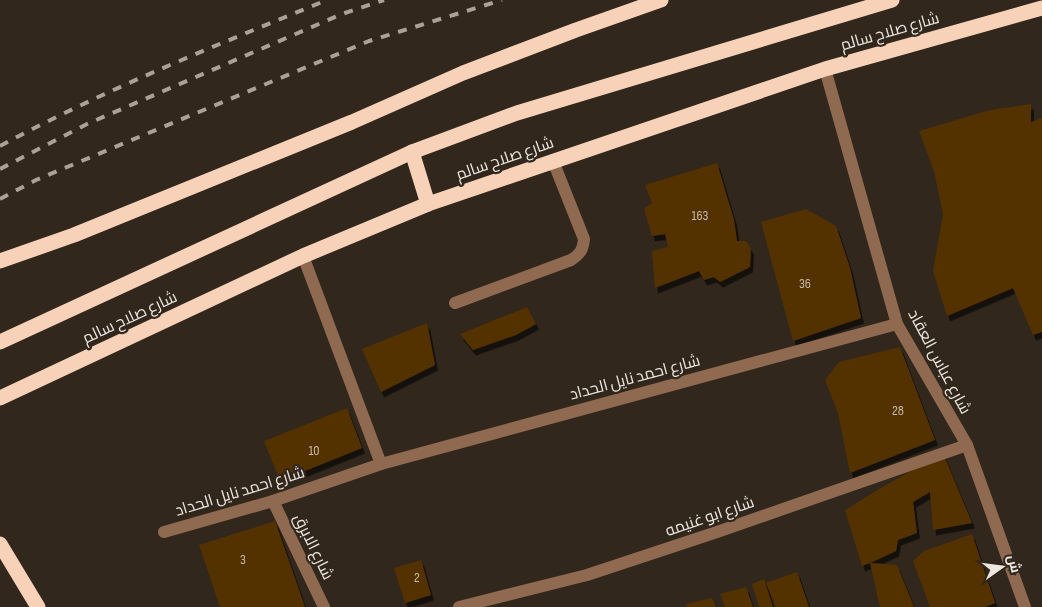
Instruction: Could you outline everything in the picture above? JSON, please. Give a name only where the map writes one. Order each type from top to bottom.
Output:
[{"type":"highway","points":[[0,261],[74,235],[352,122],[463,73],[661,0]]},
{"type":"highway","name":"شارع صلاح سالم","points":[[0,342],[412,152],[517,113],[892,0]]},
{"type":"highway","name":"شارع صلاح سالم","points":[[0,398],[302,256],[428,204],[825,69],[1042,8]]},
{"type":"highway","points":[[412,152],[428,204]]},
{"type":"highway","points":[[0,544],[38,607]]},
{"type":"street","name":"شارع عباس العقاد","points":[[825,69],[897,324],[967,445],[1025,607]]},
{"type":"street","points":[[454,303],[571,260],[579,255],[584,248],[584,239],[554,161]]},
{"type":"street","points":[[302,256],[381,464]]},
{"type":"street","name":"شارع احمد نايل الحداد","points":[[164,532],[273,501],[381,464],[897,324]]},
{"type":"street","name":"شارع ابو غنيمه","points":[[459,607],[586,575],[717,532],[967,445]]},
{"type":"street","name":"شارع الابرق","points":[[273,501],[324,607]]},
{"type":"building","points":[[1031,104],[1031,122],[1042,118],[1042,332],[1033,335],[1013,288],[947,316],[933,271],[943,214],[934,171],[919,131],[990,110]]},
{"type":"building","points":[[717,163],[734,220],[737,241],[746,241],[751,249],[750,267],[720,282],[714,277],[704,280],[699,271],[655,288],[652,251],[668,247],[665,234],[652,236],[644,209],[652,203],[645,185]]},
{"type":"building","points":[[806,209],[836,226],[850,268],[861,318],[793,341],[761,222]]},
{"type":"building","points":[[527,307],[536,324],[516,335],[473,350],[460,334]]},
{"type":"building","points":[[427,323],[435,365],[381,392],[362,349]]},
{"type":"building","points":[[900,347],[935,440],[850,473],[838,413],[825,380],[839,362]]},
{"type":"building","points":[[347,408],[362,448],[280,481],[264,441]]},
{"type":"building","points":[[943,453],[972,523],[933,530],[930,492],[913,502],[917,533],[898,540],[896,551],[862,566],[845,510]]},
{"type":"building","points":[[275,521],[305,607],[220,607],[199,545]]},
{"type":"building","points":[[972,534],[995,603],[985,607],[930,607],[913,561],[924,551]]},
{"type":"building","points":[[421,560],[431,595],[405,603],[394,568]]},
{"type":"building","points":[[870,563],[897,565],[914,607],[880,607]]},
{"type":"building","points":[[797,572],[809,607],[776,607],[766,583]]},
{"type":"building","points":[[764,579],[773,607],[759,607],[752,584]]},
{"type":"building","points":[[746,587],[753,607],[725,607],[720,594]]},
{"type":"building","points":[[712,598],[716,607],[687,607],[686,604]]},
{"type":"railway","points":[[0,146],[80,105],[203,51],[327,0]]},
{"type":"railway","points":[[0,169],[87,124],[342,14],[384,0]]},
{"type":"railway","points":[[0,199],[36,180],[369,41],[502,0]]}]
